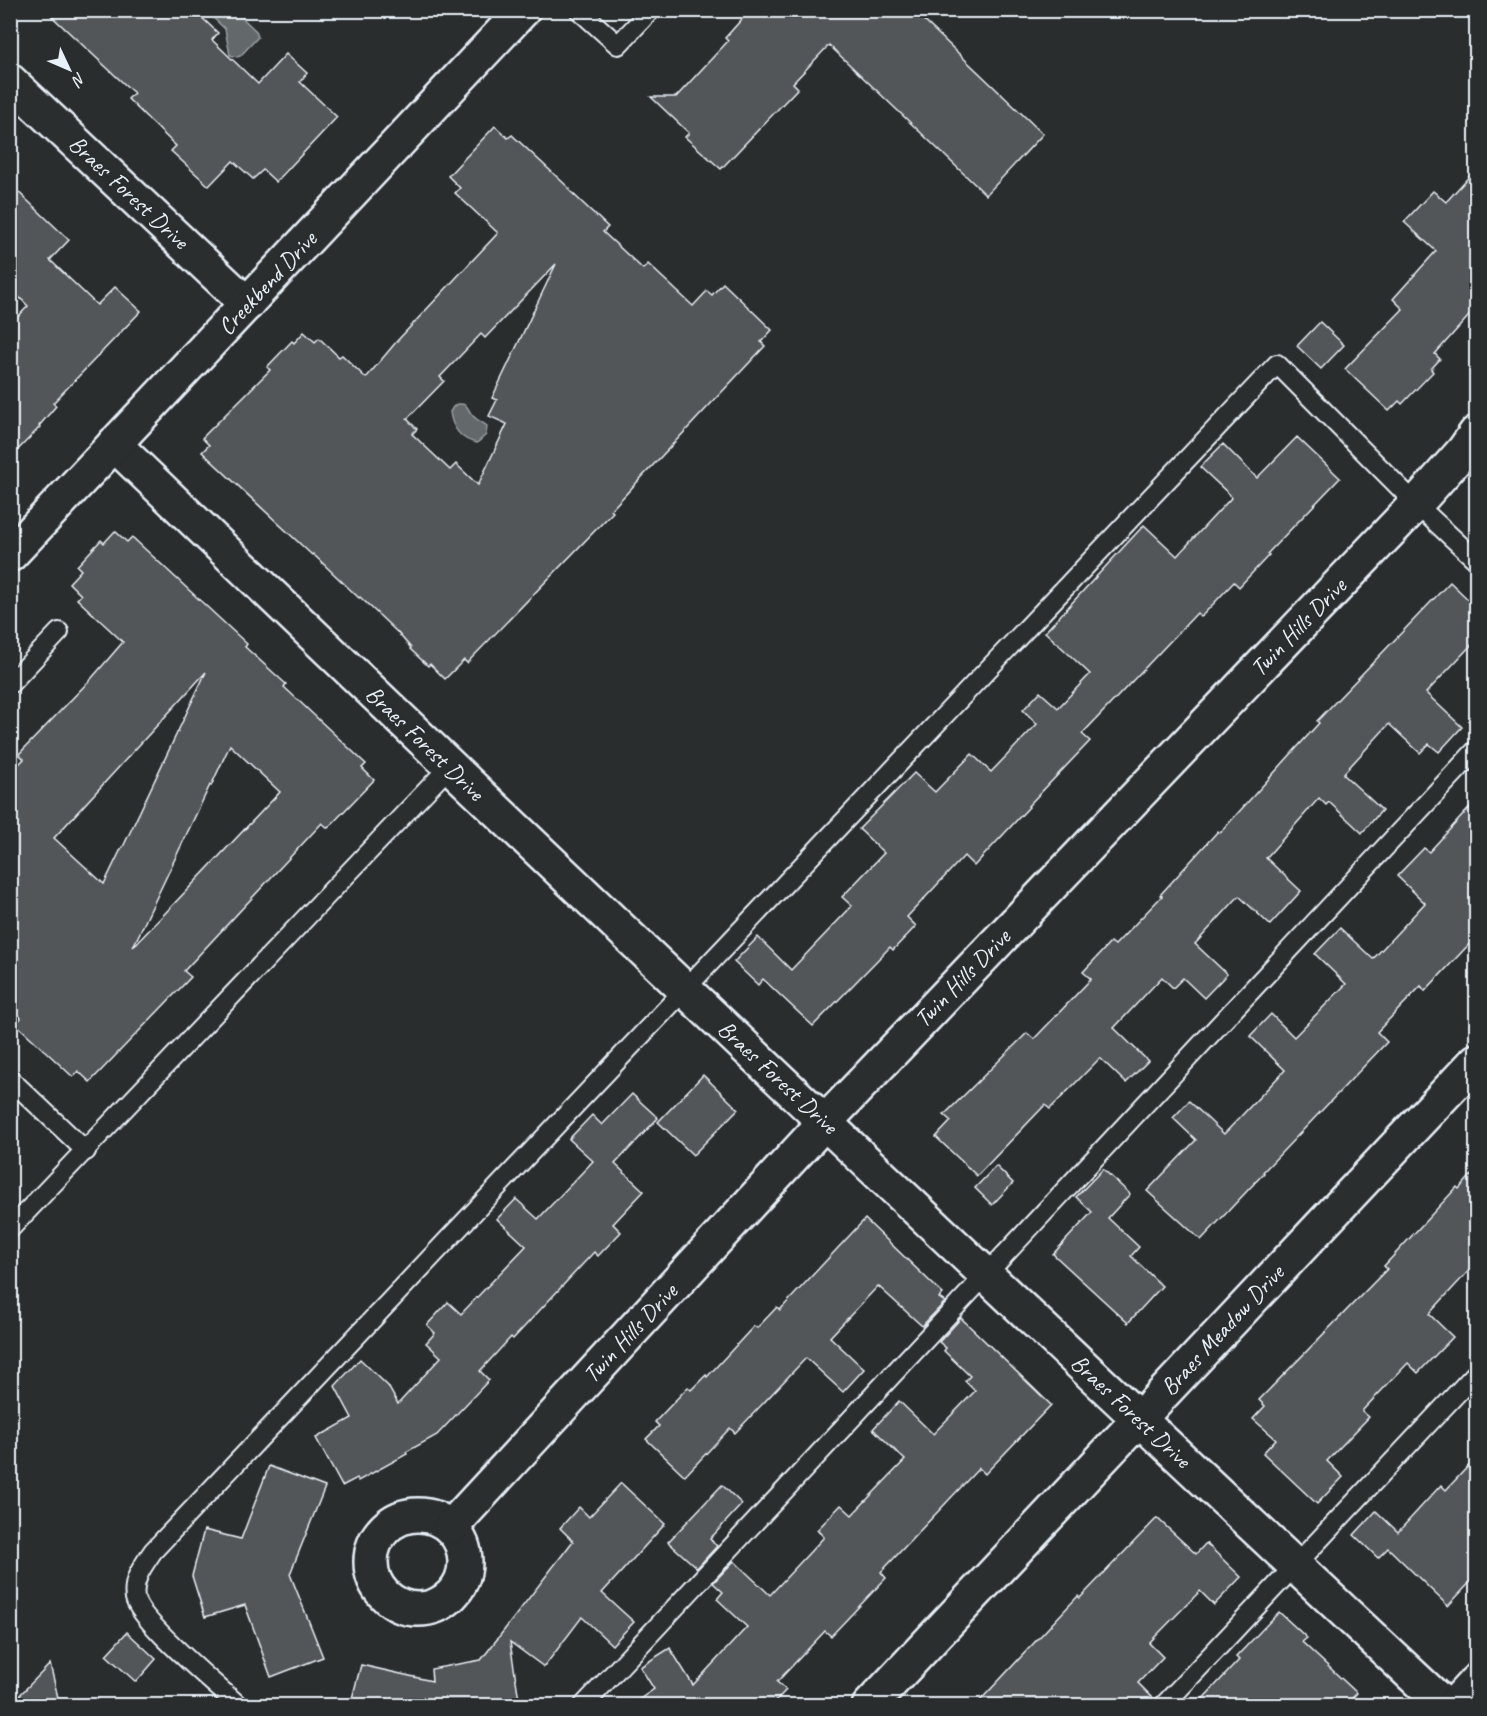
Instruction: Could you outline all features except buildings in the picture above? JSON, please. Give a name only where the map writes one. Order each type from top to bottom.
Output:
[{"type":"street","name":"Creekbend Drive","points":[[10,555],[524,10]]},
{"type":"street","name":"Braes Forest Drive","points":[[10,81],[247,304]]},
{"type":"street","name":"Twin Hills Drive","points":[[451,1527],[825,1122],[1416,504],[1464,450],[1476,433]]},
{"type":"street","name":"Braes Forest Drive","points":[[114,444],[685,990],[1445,1706]]},
{"type":"street","name":"Braes Meadow Drive","points":[[869,1706],[1476,1061]]},
{"type":"street","points":[[1453,1706],[1476,1681]]},
{"type":"lane","points":[[579,10],[618,45],[651,10]]},
{"type":"lane","points":[[238,1706],[150,1624],[135,1599],[136,1576],[153,1551],[1277,364],[1416,504],[1476,560]]},
{"type":"lane","points":[[10,684],[59,632]]},
{"type":"lane","points":[[584,1706],[1476,750]]},
{"type":"lane","points":[[13,1221],[86,1151],[450,766]]},
{"type":"lane","points":[[10,1079],[86,1151]]},
{"type":"lane","points":[[1163,1706],[1476,1373]]},
{"type":"shaded area","points":[[209,11],[235,11],[256,31],[258,37],[240,56],[230,55],[225,29],[209,14]]},
{"type":"shaded area","points":[[457,404],[466,406],[473,416],[487,426],[486,435],[477,443],[466,439],[455,428],[450,412]]}]
